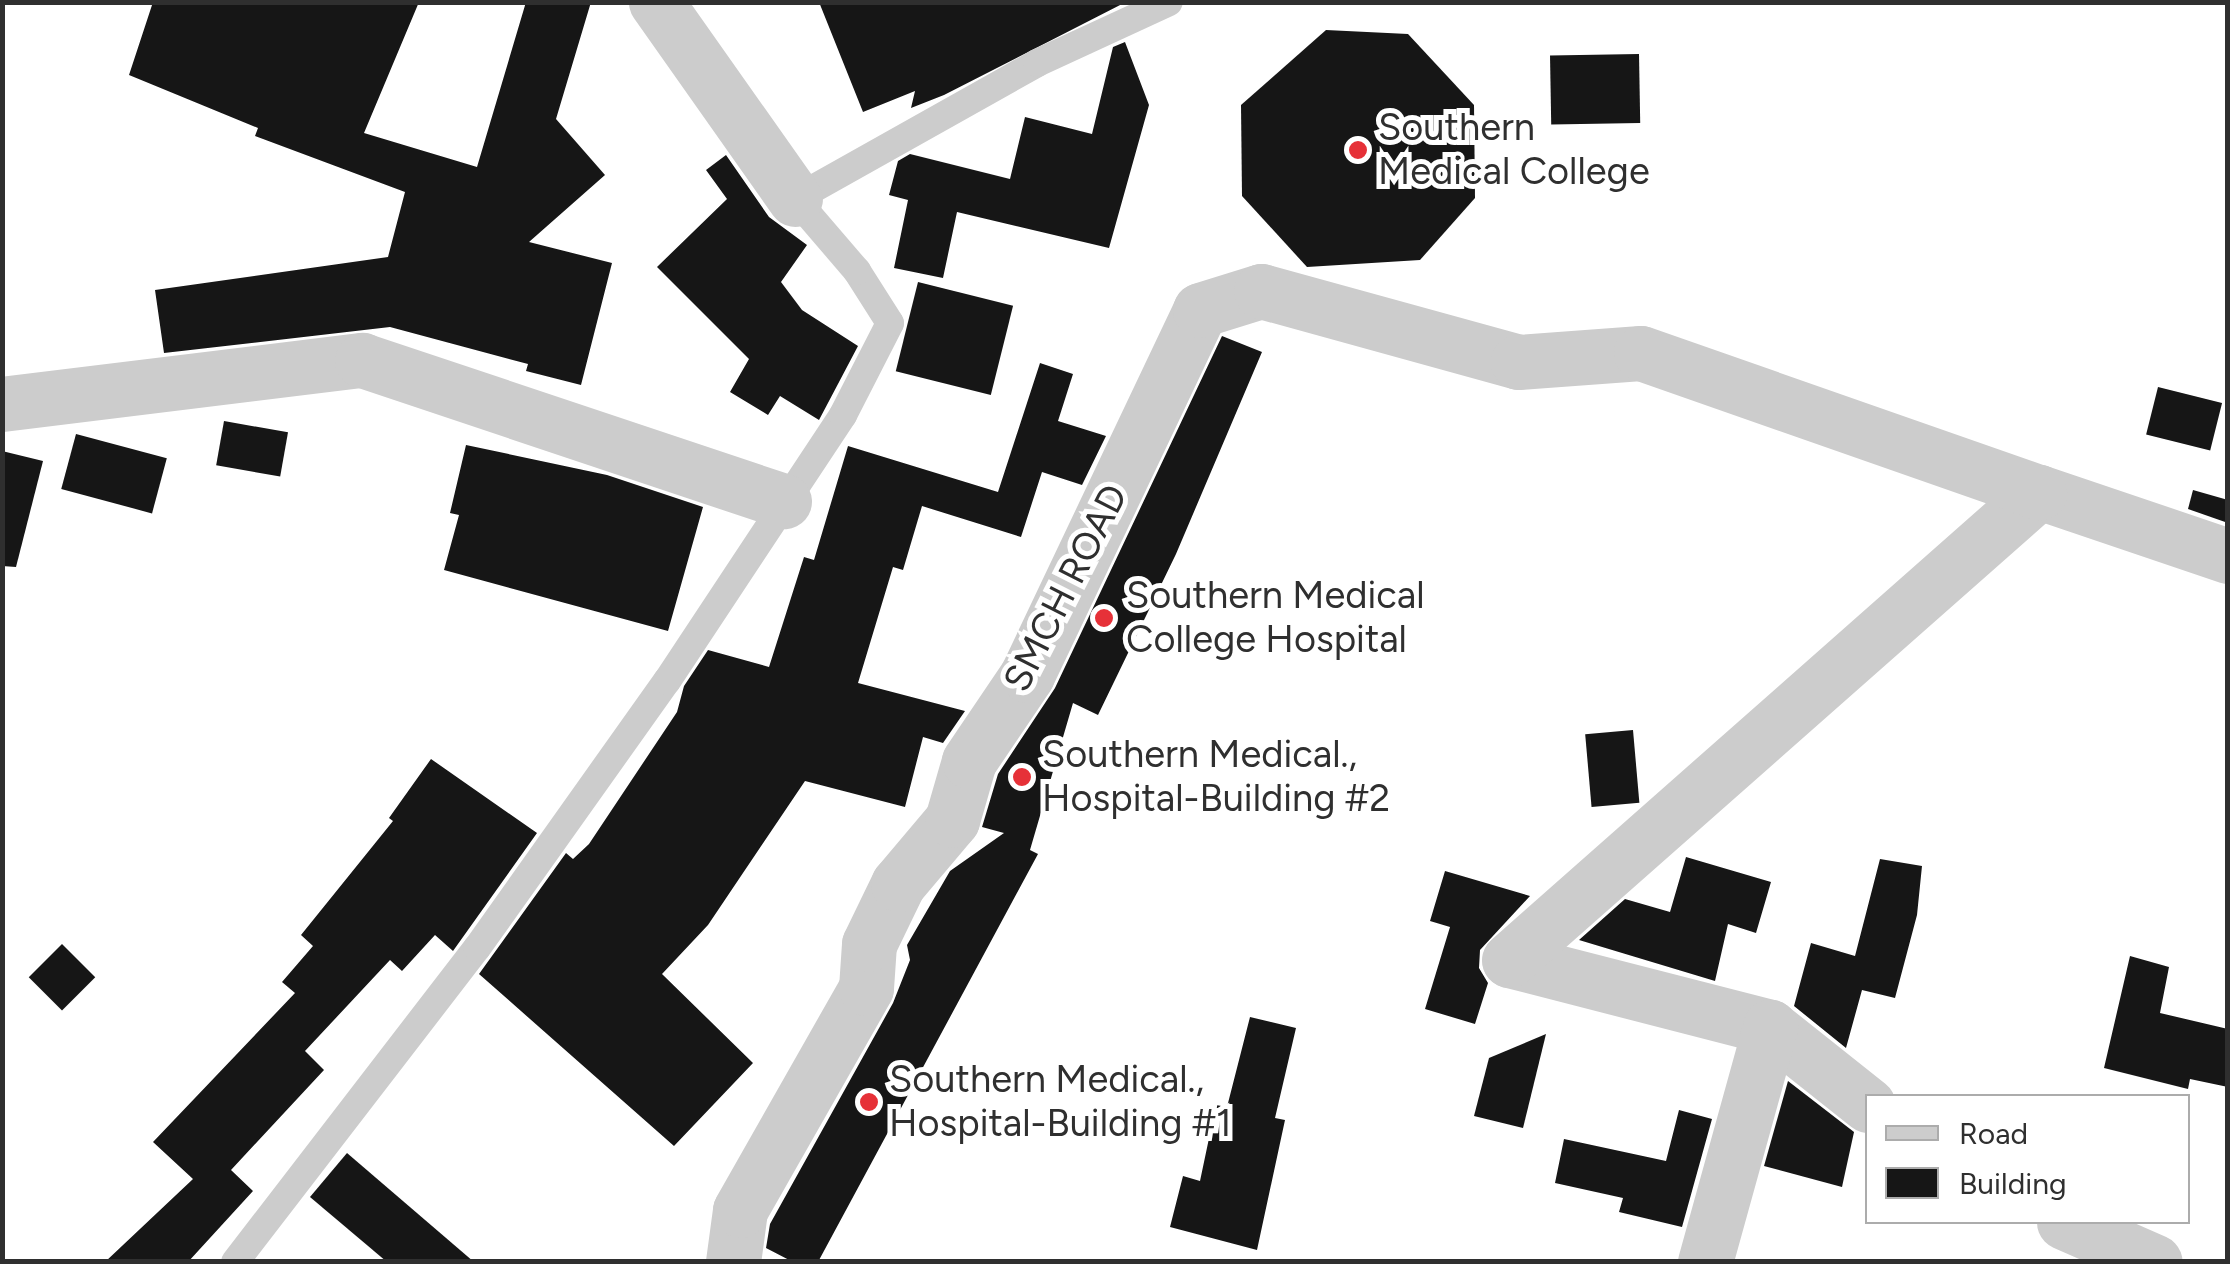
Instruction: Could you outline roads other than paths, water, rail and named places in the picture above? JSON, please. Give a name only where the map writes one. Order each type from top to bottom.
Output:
[{"type":"street","points":[[656,2],[795,199]]},
{"type":"street","name":"SMCH ROAD","points":[[733,1262],[740,1210],[866,988],[869,944],[898,884],[952,820],[969,761],[1027,674],[1200,310],[1260,291],[1518,362],[1640,353],[2039,492]]},
{"type":"street","points":[[2,404],[362,360],[784,501]]},
{"type":"street","points":[[1865,1103],[1770,1028],[1509,960],[2039,492],[2228,556]]},
{"type":"street","points":[[1705,1262],[1770,1028]]},
{"type":"street","points":[[2069,1224],[2155,1262]]},
{"type":"lane","points":[[235,1262],[477,948],[666,681],[843,415],[890,323],[857,271],[795,199],[1036,63],[1169,2]]},
{"type":"place","name":"Southern Medical College","points":[[1358,150]]},
{"type":"place","name":"Southern Medical College Hospital","points":[[1104,618]]},
{"type":"place","name":"Southern Medical., Hospital-Building #2","points":[[1022,777]]},
{"type":"place","name":"Southern Medical., Hospital-Building #1","points":[[869,1102]]}]
